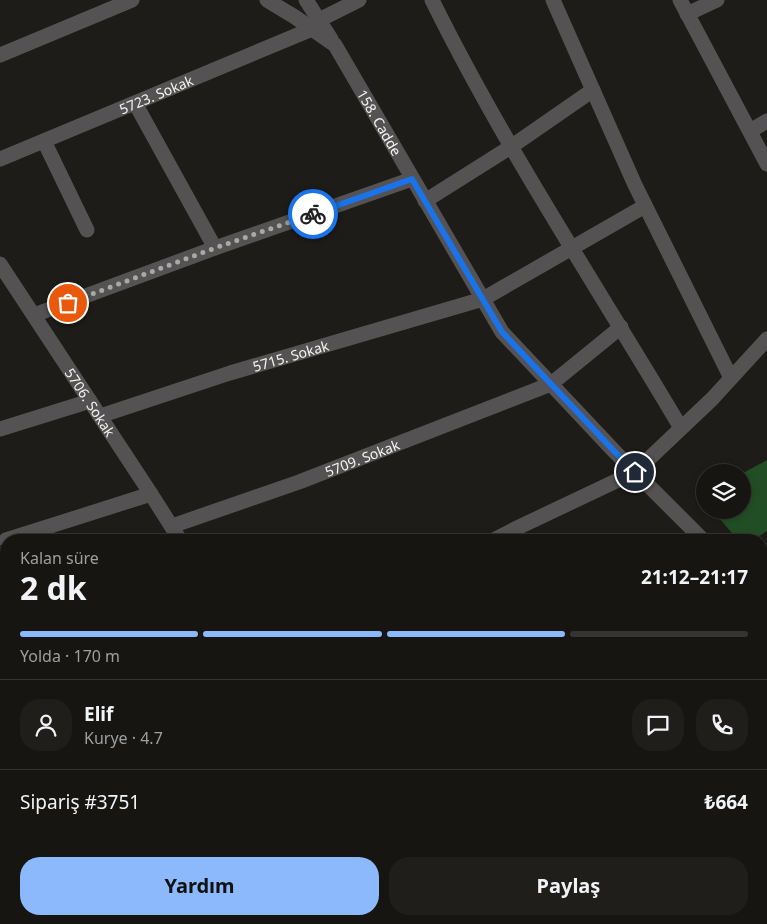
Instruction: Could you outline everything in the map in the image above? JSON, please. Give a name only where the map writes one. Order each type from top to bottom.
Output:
[{"type":"street","points":[[0,55],[132,0]]},
{"type":"street","name":"158. Cadde","points":[[267,0],[295,17],[316,25],[335,46],[502,332],[615,452],[697,534]]},
{"type":"street","points":[[306,0],[316,25]]},
{"type":"street","name":"5723. Sokak","points":[[0,159],[316,25],[359,0]]},
{"type":"street","points":[[432,0],[456,49],[552,216],[681,428]]},
{"type":"street","points":[[553,0],[645,206],[731,378]]},
{"type":"street","points":[[680,0],[767,164]]},
{"type":"street","points":[[687,14],[717,0]]},
{"type":"street","points":[[425,201],[512,146],[593,90]]},
{"type":"street","points":[[135,103],[215,248]]},
{"type":"street","points":[[750,131],[767,120]]},
{"type":"street","points":[[44,140],[86,230]]},
{"type":"street","points":[[34,316],[215,248],[412,179]]},
{"type":"street","name":"5715. Sokak","points":[[100,416],[230,373],[483,299],[645,206]]},
{"type":"street","name":"5706. Sokak","points":[[1,267],[177,534]]},
{"type":"street","name":"5709. Sokak","points":[[172,526],[299,482],[551,384],[621,327]]},
{"type":"street","points":[[506,534],[635,472],[712,399],[767,339]]},
{"type":"street","points":[[0,429],[90,401]]},
{"type":"street","points":[[38,534],[151,494]]},
{"type":"green space","points":[[767,460],[767,531],[762,534],[733,534],[720,519],[751,519],[751,469]]},
{"type":"way so far","points":[[68,303],[215,248],[313,214]]},
{"type":"route","points":[[313,214],[412,179],[502,332],[635,472]]}]
